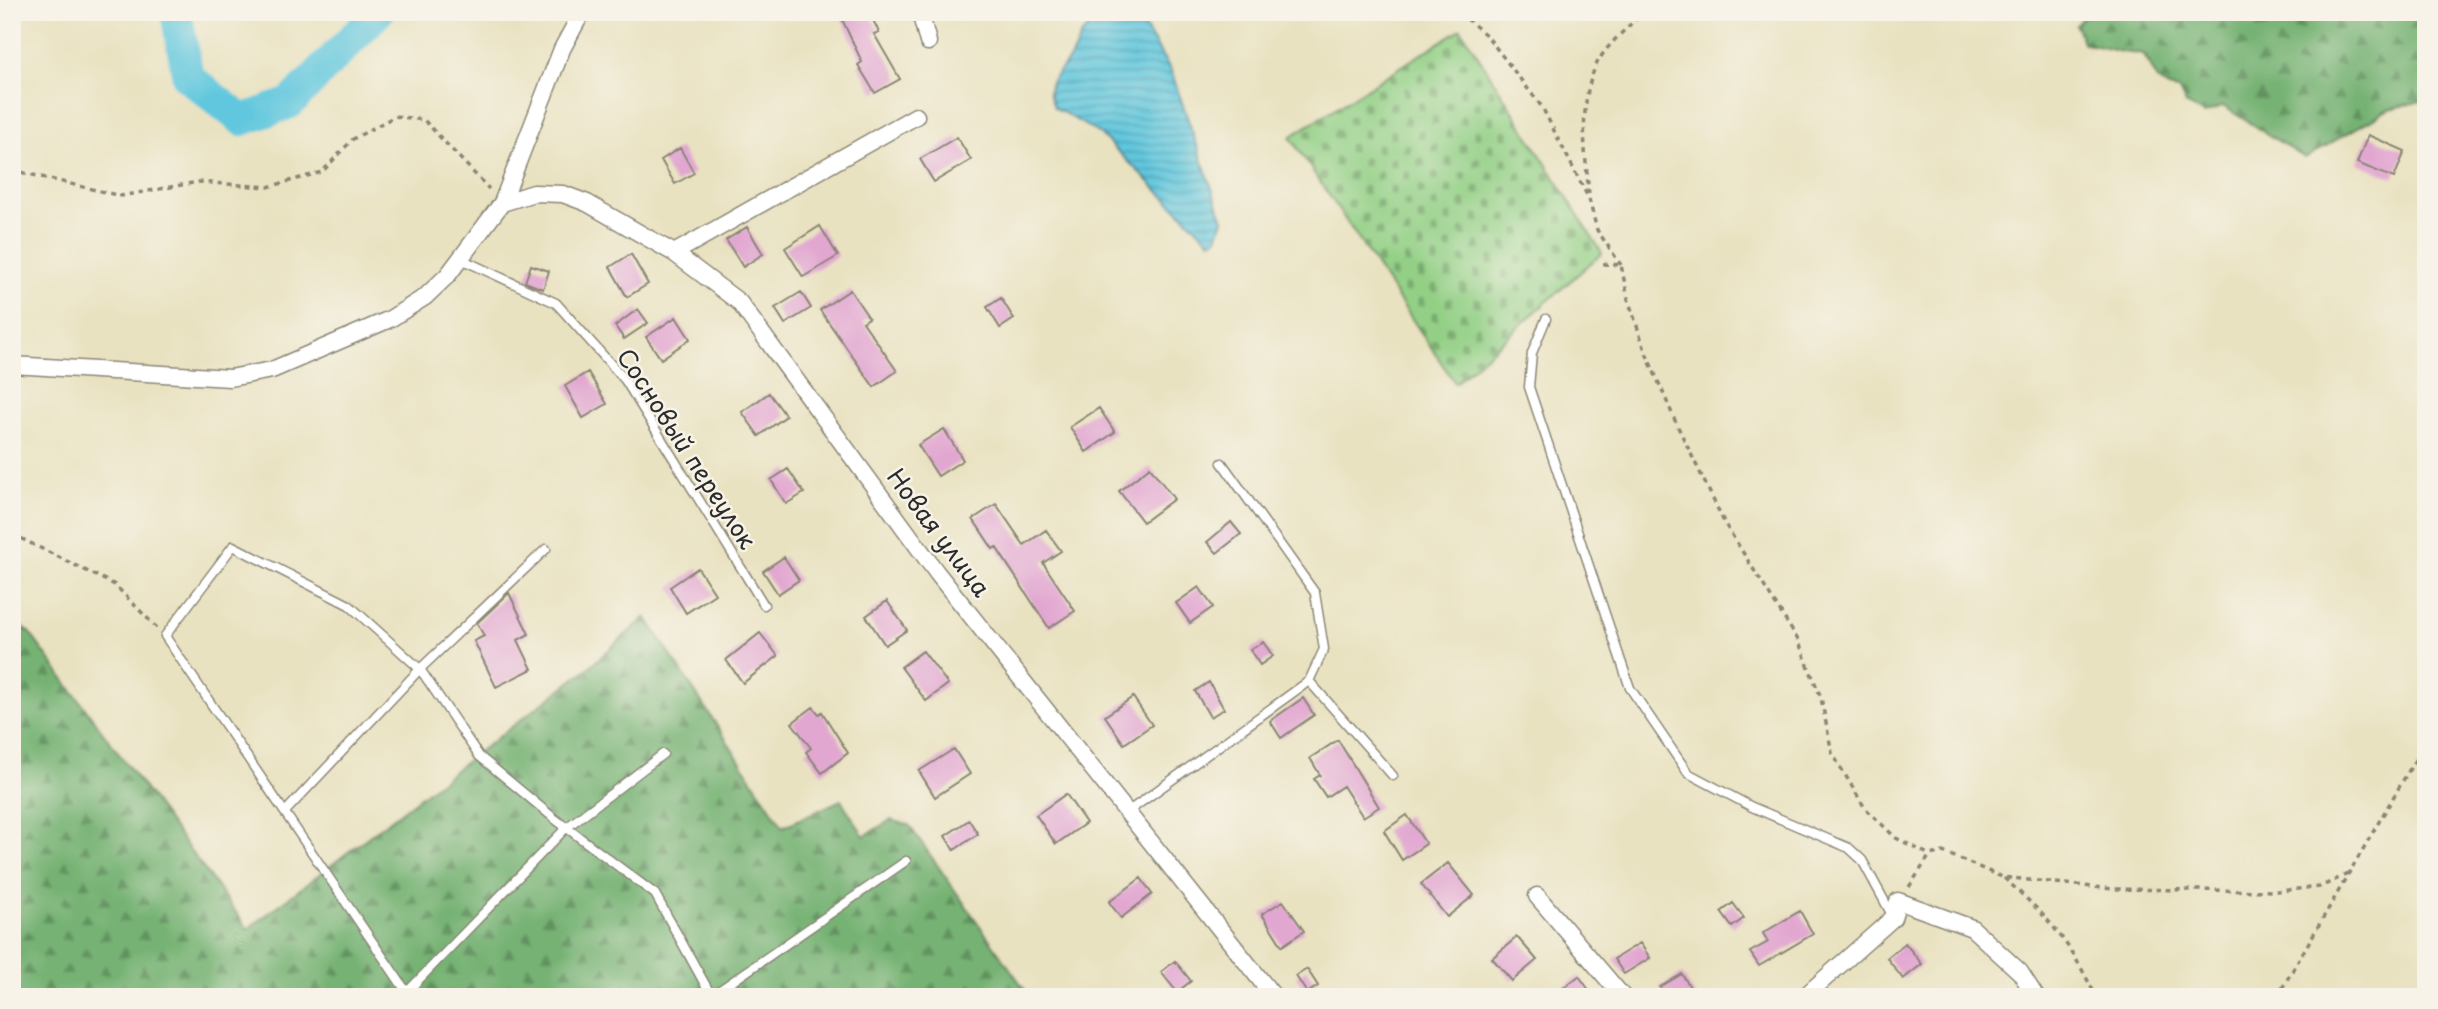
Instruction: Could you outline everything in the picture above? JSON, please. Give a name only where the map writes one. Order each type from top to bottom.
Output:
[{"type":"street","points":[[12,365],[230,378],[272,370],[390,319],[425,297],[461,259],[502,203],[562,49],[582,12]]},
{"type":"street","points":[[920,12],[928,42]]},
{"type":"street","points":[[674,253],[916,116]]},
{"type":"street","name":"Новая улица","points":[[502,203],[534,193],[563,194],[587,203],[674,253],[739,302],[759,325],[937,573],[1274,997]]},
{"type":"street","points":[[1537,896],[1623,997]]},
{"type":"street","points":[[1804,997],[1893,918],[1898,901],[1972,928],[2020,972],[2036,997]]},
{"type":"lane","name":"Сосновый переулок","points":[[461,259],[556,303],[625,380],[764,605]]},
{"type":"lane","points":[[1546,319],[1532,353],[1529,387],[1630,688],[1688,773],[1752,807],[1849,848],[1862,860],[1893,918]]},
{"type":"lane","points":[[1126,813],[1309,681],[1324,649],[1315,593],[1222,463]]},
{"type":"lane","points":[[663,754],[566,828],[409,995],[165,636],[233,546],[349,605],[420,669],[479,756],[566,828],[655,894],[711,996],[905,861]]},
{"type":"lane","points":[[285,812],[420,669],[546,549]]},
{"type":"lane","points":[[1309,681],[1393,776]]},
{"type":"path","points":[[1459,12],[1487,36],[1542,107],[1589,199]]},
{"type":"path","points":[[1643,12],[1610,46],[1594,69],[1586,110],[1589,199],[1597,230],[1621,265],[1628,299],[1646,353],[1725,524],[1798,640],[1821,698],[1832,753],[1865,808],[1896,838],[1930,855],[1943,852],[2002,877],[2112,889],[2278,891],[2320,887],[2352,872]]},
{"type":"path","points":[[12,170],[121,196],[198,182],[268,187],[322,172],[353,139],[395,116],[424,120],[502,203]]},
{"type":"path","points":[[1603,264],[1621,265]]},
{"type":"path","points":[[12,534],[115,585],[165,636]]},
{"type":"path","points":[[2277,997],[2426,741]]},
{"type":"path","points":[[1898,901],[1930,855]]},
{"type":"path","points":[[2002,877],[2049,918],[2073,951],[2096,997]]},
{"type":"green space","points":[[2088,12],[2426,12],[2426,100],[2389,109],[2305,158],[2223,106],[2204,114],[2186,104],[2179,90],[2171,89],[2160,82],[2142,53],[2127,53],[2084,44],[2076,25]]},
{"type":"green space","points":[[1461,29],[1602,253],[1455,383],[1290,137]]},
{"type":"green space","points":[[646,617],[783,827],[841,800],[864,836],[891,820],[909,825],[1030,997],[12,997],[12,621],[29,632],[248,929],[587,669]]},
{"type":"water","points":[[1103,12],[1136,12],[1171,71],[1223,220],[1217,238],[1210,241],[1100,134],[1054,107],[1049,93],[1051,82],[1071,57],[1082,34]]},
{"type":"building","points":[[852,12],[869,12],[879,32],[874,34],[900,79],[875,93],[858,65],[862,62],[841,17]]},
{"type":"building","points":[[2368,135],[2405,151],[2394,178],[2357,163]]},
{"type":"building","points":[[957,137],[971,160],[934,182],[920,159]]},
{"type":"building","points":[[680,148],[694,173],[675,184],[661,160]]},
{"type":"building","points":[[820,226],[838,256],[803,277],[785,248]]},
{"type":"building","points":[[747,227],[763,254],[743,267],[726,240]]},
{"type":"building","points":[[631,254],[648,284],[627,297],[610,267]]},
{"type":"building","points":[[531,265],[549,271],[543,289],[525,282]]},
{"type":"building","points":[[850,290],[869,318],[863,322],[897,371],[874,387],[820,310]]},
{"type":"building","points":[[801,292],[811,308],[785,324],[775,308]]},
{"type":"building","points":[[1001,298],[1014,319],[1000,328],[987,307]]},
{"type":"building","points":[[638,309],[648,323],[624,339],[615,326]]},
{"type":"building","points":[[676,317],[690,339],[661,359],[646,337]]},
{"type":"building","points":[[588,372],[607,404],[583,418],[565,386]]},
{"type":"building","points":[[769,393],[786,416],[759,436],[742,412]]},
{"type":"building","points":[[1099,408],[1115,432],[1086,452],[1070,427]]},
{"type":"building","points":[[944,429],[963,460],[938,476],[918,445]]},
{"type":"building","points":[[1150,467],[1174,499],[1143,522],[1119,491]]},
{"type":"building","points":[[788,469],[804,493],[786,504],[771,480]]},
{"type":"building","points":[[996,504],[1024,545],[1046,530],[1061,551],[1043,563],[1075,611],[1049,628],[996,547],[993,549],[973,519]]},
{"type":"building","points":[[1231,522],[1241,534],[1217,553],[1207,542]]},
{"type":"building","points":[[784,557],[799,580],[778,594],[763,571]]},
{"type":"building","points":[[698,568],[715,594],[686,613],[670,587]]},
{"type":"building","points":[[1199,587],[1213,607],[1190,623],[1176,603]]},
{"type":"building","points":[[509,593],[529,634],[518,640],[532,669],[496,687],[474,641],[484,636],[477,623]]},
{"type":"building","points":[[887,601],[907,630],[885,645],[866,616]]},
{"type":"building","points":[[760,633],[778,656],[743,683],[726,660]]},
{"type":"building","points":[[1263,642],[1273,656],[1260,665],[1250,650]]},
{"type":"building","points":[[923,651],[948,684],[926,701],[901,667]]},
{"type":"building","points":[[1209,682],[1224,709],[1210,717],[1195,691]]},
{"type":"building","points":[[1133,697],[1152,725],[1124,744],[1105,716]]},
{"type":"building","points":[[1303,698],[1314,715],[1281,738],[1270,721]]},
{"type":"building","points":[[813,707],[819,714],[822,712],[848,753],[822,773],[806,752],[811,748],[792,723]]},
{"type":"building","points":[[1338,740],[1379,807],[1363,817],[1343,786],[1326,797],[1314,779],[1320,775],[1310,758]]},
{"type":"building","points":[[954,749],[970,774],[935,797],[919,771]]},
{"type":"building","points":[[1066,794],[1086,823],[1056,844],[1036,815]]},
{"type":"building","points":[[1407,815],[1426,844],[1402,860],[1384,831]]},
{"type":"building","points":[[969,820],[978,834],[954,850],[945,836]]},
{"type":"building","points":[[1448,863],[1474,895],[1447,917],[1421,884]]},
{"type":"building","points":[[1141,878],[1152,894],[1121,918],[1109,902]]},
{"type":"building","points":[[1283,901],[1304,931],[1282,946],[1262,914]]},
{"type":"building","points":[[1733,903],[1744,918],[1732,927],[1721,912]]},
{"type":"building","points":[[1800,911],[1813,934],[1759,966],[1750,952],[1768,942],[1763,933]]},
{"type":"building","points":[[1517,937],[1537,960],[1512,981],[1492,958]]},
{"type":"building","points":[[1640,943],[1650,958],[1624,974],[1614,959]]},
{"type":"building","points":[[1905,943],[1922,964],[1903,979],[1887,958]]},
{"type":"building","points":[[1175,961],[1191,981],[1177,992],[1161,972]]},
{"type":"building","points":[[1307,969],[1318,986],[1307,993],[1296,976]]},
{"type":"building","points":[[1682,974],[1696,997],[1666,997],[1660,987]]},
{"type":"building","points":[[1579,976],[1594,997],[1551,997]]},
{"type":"waterway","points":[[176,12],[188,77],[242,120],[290,103],[378,12]]}]
